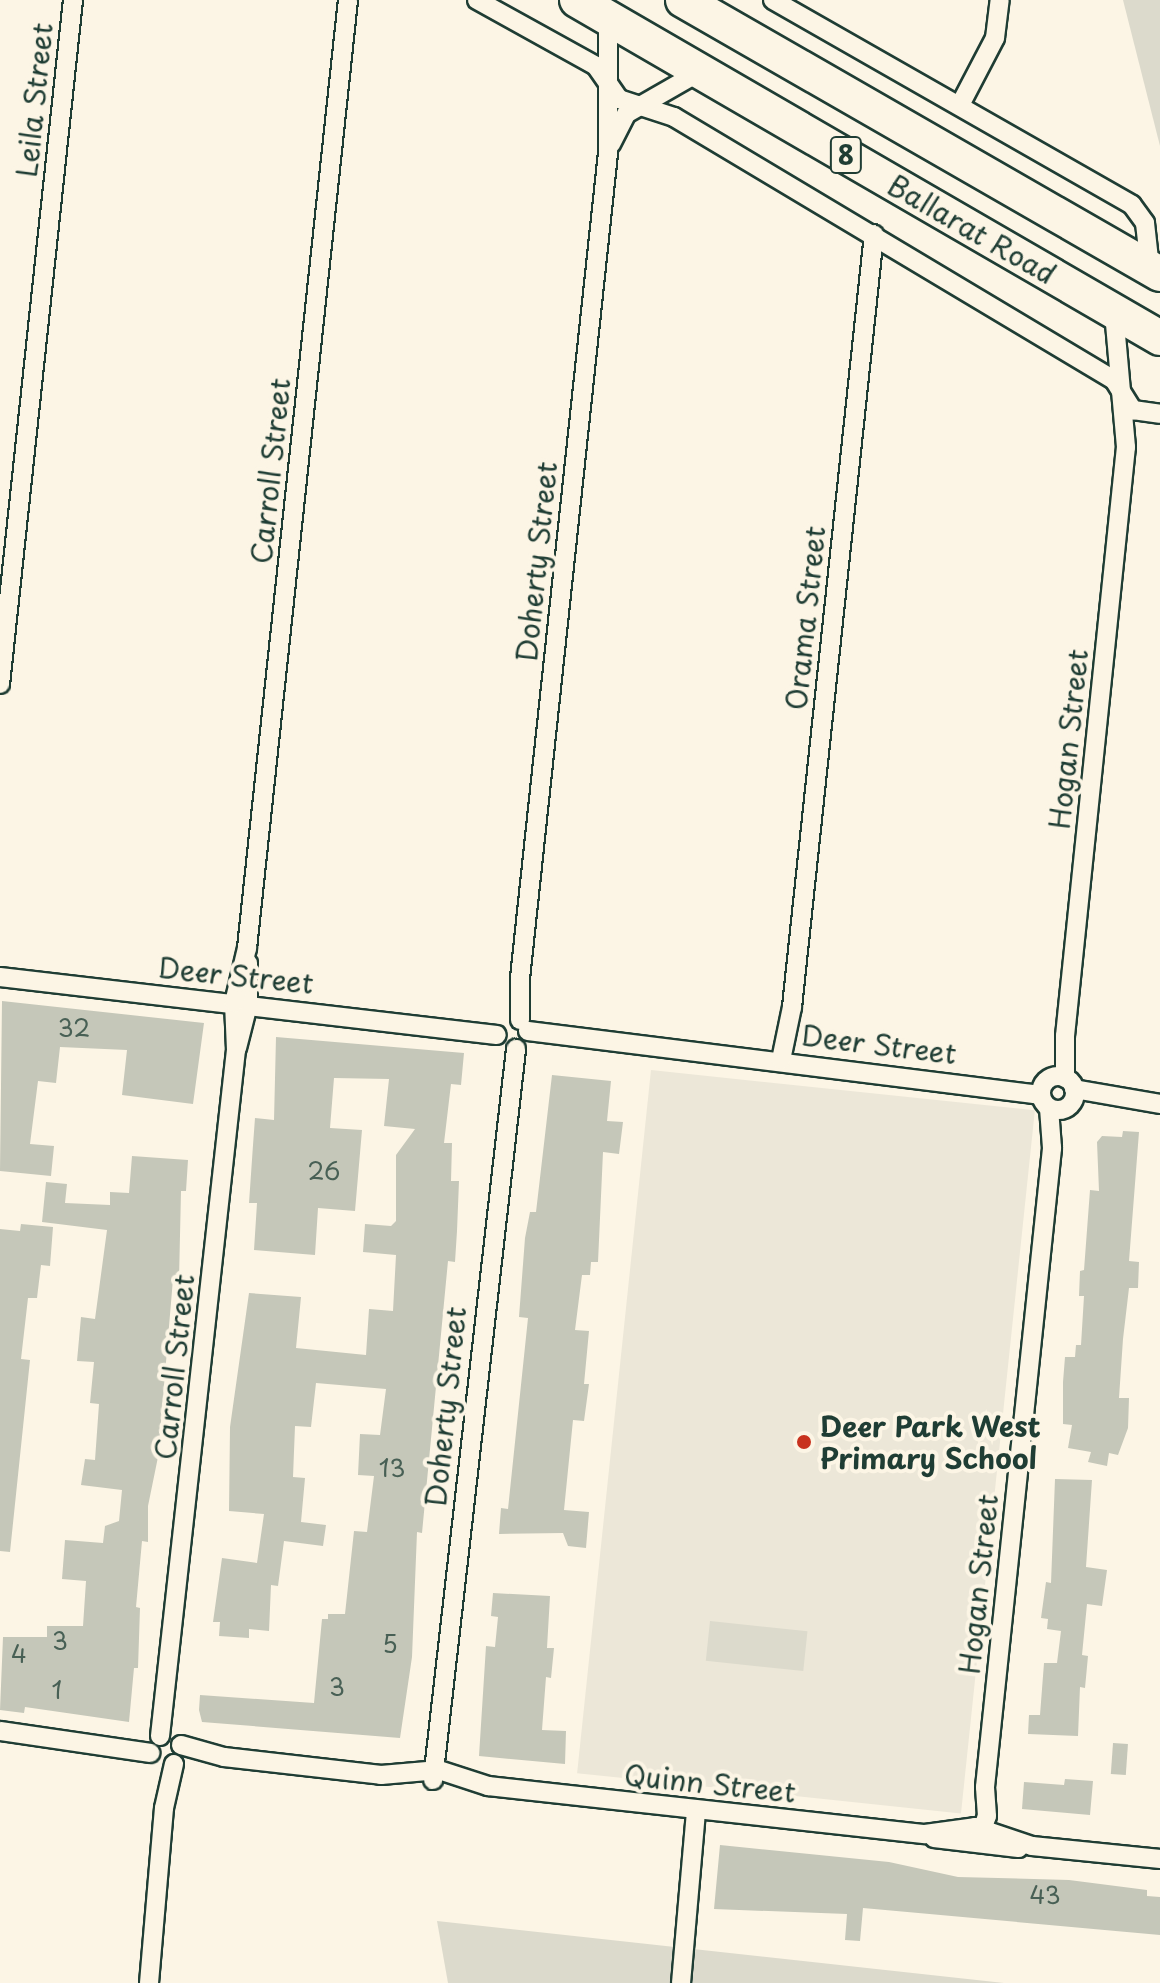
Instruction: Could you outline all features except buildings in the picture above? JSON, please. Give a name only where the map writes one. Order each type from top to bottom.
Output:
[{"type":"highway","name":"Ballarat Road","points":[[577,0],[1160,338]]},
{"type":"highway","name":"Ballarat Road","points":[[683,0],[1155,271]]},
{"type":"street","name":"Leila Street","points":[[0,684],[73,0]]},
{"type":"street","name":"Carroll Street","points":[[149,1962],[164,1808],[167,1689],[348,0]]},
{"type":"street","points":[[477,0],[594,65],[615,96],[643,104],[874,234],[1112,378],[1133,410],[1159,414]]},
{"type":"street","points":[[773,0],[1132,205],[1145,223],[1155,271]]},
{"type":"street","points":[[960,105],[995,38],[1000,0]]},
{"type":"street","name":"Doherty Street","points":[[434,1773],[608,153],[605,80],[608,18]]},
{"type":"street","name":"Doherty Street","points":[[608,153],[620,119],[701,71]]},
{"type":"street","name":"Orama Street","points":[[787,1061],[874,234]]},
{"type":"street","name":"Hogan Street","points":[[979,1832],[1126,447],[1114,312]]},
{"type":"street","points":[[1126,447],[1140,423],[1159,414]]},
{"type":"street","name":"Deer Street","points":[[0,977],[1160,1104]]},
{"type":"street","name":"Quinn Street","points":[[0,1731],[381,1775],[434,1773],[467,1789],[488,1786],[925,1834],[944,1842],[979,1832],[1014,1848],[1032,1846],[1160,1859]]},
{"type":"street","points":[[681,1983],[696,1810]]},
{"type":"street","points":[[142,1983],[149,1962]]},
{"type":"street","points":[[149,1962],[149,1983]]},
{"type":"shaded area","points":[[1123,0],[1160,0],[1160,146]]},
{"type":"shaded area","name":"Deer Park West Primary School","points":[[651,1070],[1035,1110],[961,1813],[577,1773]]},
{"type":"shaded area","points":[[710,1621],[807,1631],[803,1671],[706,1661]]},
{"type":"shaded area","points":[[437,1921],[1004,1983],[448,1983]]},
{"type":"place","name":"Deer Park West Primary School","points":[[804,1442]]}]
